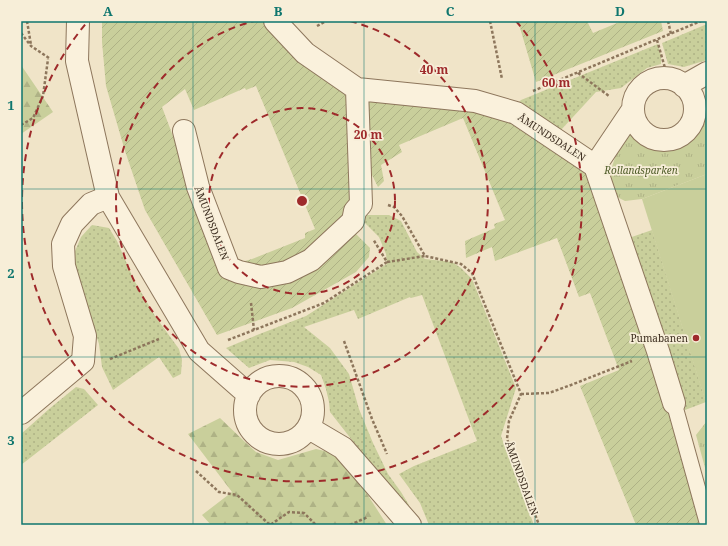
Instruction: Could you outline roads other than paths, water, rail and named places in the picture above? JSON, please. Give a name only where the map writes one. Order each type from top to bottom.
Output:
[{"type":"street","points":[[78,21],[77,61],[108,197],[199,351],[249,395]]},
{"type":"street","name":"ÅMUNDSDALEN","points":[[274,21],[305,53],[357,89],[501,105],[516,113],[595,166],[658,350],[674,402]]},
{"type":"street","points":[[676,82],[707,73]]},
{"type":"street","points":[[659,78],[676,82],[691,94],[695,114],[692,124],[686,132],[677,138],[657,140],[640,130],[634,121],[632,111],[635,97],[642,86],[659,78]]},
{"type":"street","name":"ÅMUNDSDALEN","points":[[184,131],[198,187],[229,268],[261,277],[287,272],[311,260],[357,212],[357,89]]},
{"type":"street","points":[[595,166],[632,111]]},
{"type":"street","points":[[21,414],[83,361],[85,336],[64,266],[63,244],[72,224],[91,204],[108,197]]},
{"type":"street","points":[[275,376],[286,377],[296,381],[305,387],[314,407],[313,418],[309,428],[301,437],[291,443],[280,445],[268,443],[258,437],[250,428],[246,417],[245,406],[249,395],[260,383],[275,376]]},
{"type":"street","points":[[309,428],[343,448],[410,525]]},
{"type":"lane","points":[[674,402],[707,522]]},
{"type":"place","name":"Pumabanen","points":[[696,338]]},
{"type":"park label","name":"Rollandsparken","points":[[641,170]]}]
